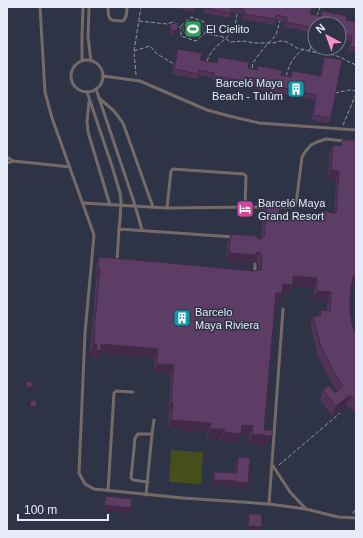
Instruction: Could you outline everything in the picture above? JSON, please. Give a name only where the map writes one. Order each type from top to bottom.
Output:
[{"type":"lane","points":[[40,7],[45,92],[52,118],[94,235],[85,333],[79,473],[85,484],[94,489],[108,491],[269,504],[306,509],[338,517],[356,518]]},
{"type":"lane","points":[[82,61],[83,7]]},
{"type":"lane","points":[[89,7],[88,37],[91,61]]},
{"type":"lane","points":[[108,7],[108,17],[113,21],[124,20],[127,7]]},
{"type":"lane","points":[[82,61],[91,61],[99,66],[103,76],[101,83],[96,89],[87,92],[78,89],[75,86],[72,79],[72,72],[73,68],[82,61]]},
{"type":"lane","points":[[103,76],[147,84],[207,110],[259,123],[356,130]]},
{"type":"lane","points":[[96,89],[142,230]]},
{"type":"lane","points":[[87,92],[120,193],[121,202],[118,264]]},
{"type":"lane","points":[[99,98],[114,111],[123,123],[153,207]]},
{"type":"lane","points":[[90,100],[87,121],[88,132],[110,205]]},
{"type":"lane","points":[[83,203],[168,208],[291,207],[296,204],[302,157],[305,152],[311,145],[326,139],[344,141]]},
{"type":"lane","points":[[7,157],[14,161],[52,166],[70,166]]},
{"type":"lane","points":[[7,163],[14,161]]},
{"type":"lane","points":[[168,208],[171,171],[173,169],[244,174],[246,176],[245,208]]},
{"type":"lane","points":[[119,229],[237,237]]},
{"type":"lane","points":[[253,277],[255,275],[255,264]]},
{"type":"lane","points":[[269,504],[273,466],[283,309]]},
{"type":"lane","points":[[108,491],[114,393],[116,391],[133,392]]},
{"type":"lane","points":[[146,495],[154,420]]},
{"type":"lane","points":[[148,482],[133,480],[131,478],[135,438],[138,434],[152,434]]},
{"type":"lane","points":[[273,466],[290,492],[306,509]]},
{"type":"path","points":[[136,81],[134,51],[141,7]]},
{"type":"path","points":[[206,63],[209,55],[233,29],[236,24],[237,14]]},
{"type":"path","points":[[191,17],[204,22],[207,28],[205,33],[196,41],[181,36],[181,27],[191,17]]},
{"type":"path","points":[[139,21],[167,24],[173,22],[179,24],[181,27]]},
{"type":"path","points":[[251,71],[253,63],[276,35],[280,21]]},
{"type":"path","points":[[205,33],[223,37],[231,42],[287,42],[297,48],[307,50]]},
{"type":"path","points":[[134,51],[150,46],[157,54],[174,64]]},
{"type":"path","points":[[285,79],[289,66],[294,57],[304,49]]},
{"type":"path","points":[[338,56],[356,64]]},
{"type":"path","points":[[335,93],[349,90],[356,91]]},
{"type":"path","points":[[341,129],[356,94]]},
{"type":"path","points":[[273,466],[278,466],[281,464],[340,413]]},
{"type":"path","points":[[350,518],[356,507]]},
{"type":"green space","points":[[171,450],[203,452],[201,484],[169,482]]},
{"type":"shaded area","name":"El Cielito","points":[[190,20],[195,21],[202,26],[203,29],[201,34],[195,37],[188,36],[184,32],[183,28],[185,24]]},
{"type":"building","points":[[205,7],[231,7],[230,13]]},
{"type":"building","points":[[231,7],[312,7],[310,14],[321,16],[307,16],[307,26],[286,22],[287,17],[276,15],[275,19],[244,14],[244,9]]},
{"type":"building","points":[[322,11],[347,16],[321,16]]},
{"type":"building","points":[[356,18],[356,48],[350,47],[352,36],[347,35],[347,20],[355,22]]},
{"type":"building","points":[[172,23],[176,23],[178,27],[176,31],[172,31],[170,29],[170,25]]},
{"type":"building","name":"Barceló Maya Beach - Tulúm","points":[[178,49],[202,53],[200,60],[217,63],[218,57],[249,62],[248,68],[257,70],[258,66],[282,70],[281,75],[291,77],[292,71],[321,76],[324,57],[342,60],[331,118],[313,115],[316,95],[256,84],[257,79],[245,77],[245,81],[214,76],[214,73],[199,70],[198,74],[174,69]]},
{"type":"building","name":"Barcelo Maya Riviera","points":[[342,140],[356,140],[356,276],[353,276],[350,296],[350,313],[356,336],[356,402],[350,395],[336,406],[323,390],[329,386],[335,393],[343,386],[321,347],[313,316],[321,316],[320,310],[330,311],[331,292],[317,291],[317,278],[293,276],[293,285],[283,284],[282,293],[276,293],[264,430],[272,430],[272,436],[252,434],[253,426],[242,425],[241,434],[224,432],[224,429],[210,429],[211,423],[171,420],[174,365],[157,364],[158,349],[101,344],[101,351],[96,350],[97,345],[94,345],[94,331],[100,269],[98,269],[99,257],[253,271],[261,270],[262,255],[260,252],[257,252],[255,255],[229,253],[231,234],[256,236],[259,239],[264,237],[267,203],[270,203],[271,201],[280,201],[279,218],[321,220],[321,211],[336,213],[339,171],[331,170],[333,145],[341,146]]},
{"type":"building","points":[[31,381],[33,386],[27,388],[26,382]]},
{"type":"building","points":[[36,400],[37,406],[31,407],[30,401]]},
{"type":"building","points":[[238,457],[250,458],[248,483],[214,480],[214,472],[237,473]]},
{"type":"building","points":[[106,496],[132,499],[131,508],[105,505]]},
{"type":"building","points":[[249,514],[261,514],[262,527],[248,526]]},
{"type":"place","name":"El Cielito","points":[[193,29]]},
{"type":"place","name":"Barceló Maya Beach - Tulúm","points":[[296,89]]},
{"type":"place","name":"Barceló Maya Grand Resort","points":[[245,209]]},
{"type":"place","name":"Barcelo Maya Riviera","points":[[182,318]]}]
